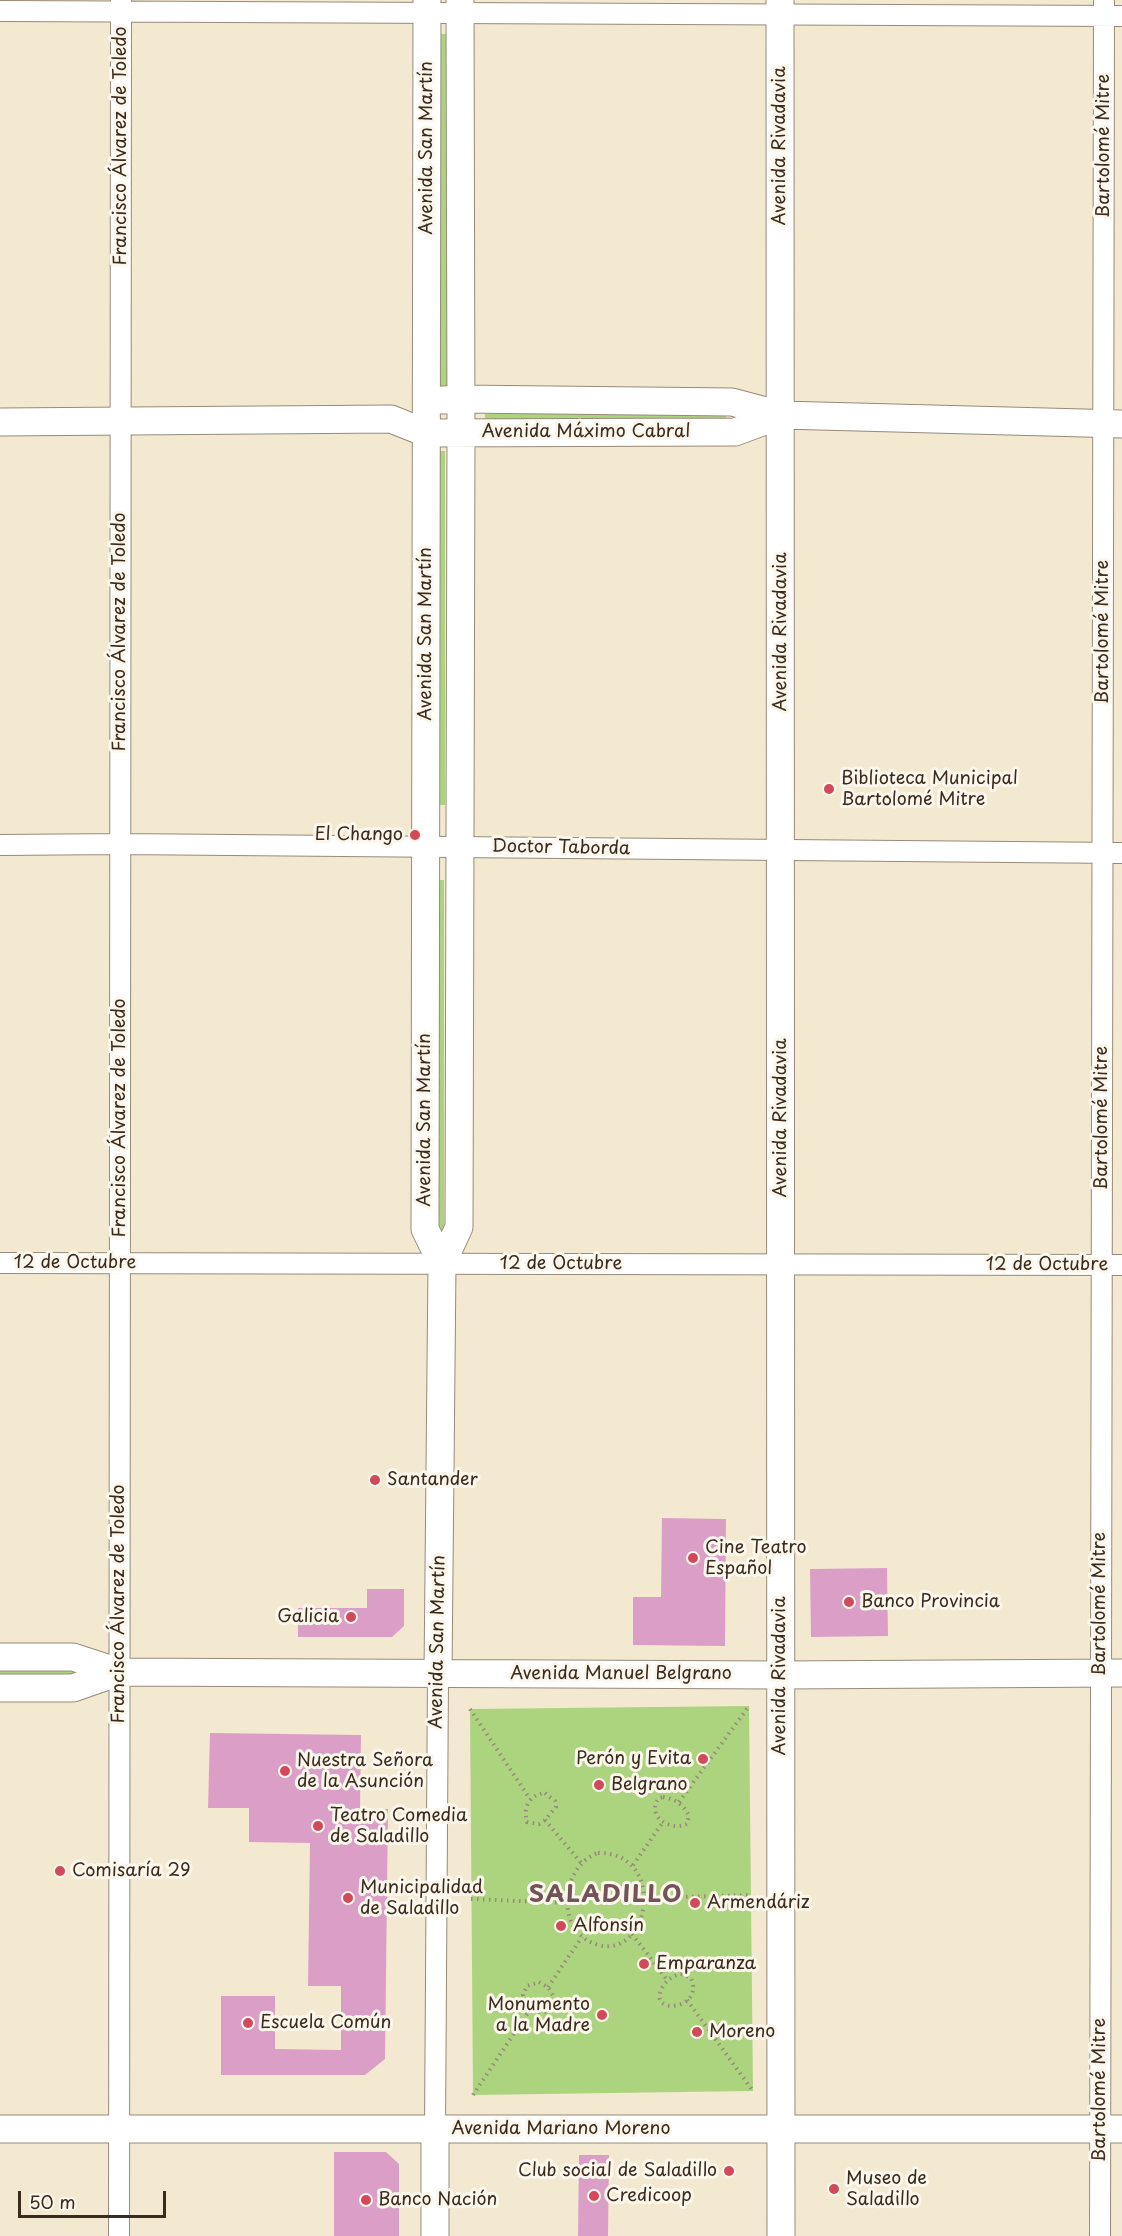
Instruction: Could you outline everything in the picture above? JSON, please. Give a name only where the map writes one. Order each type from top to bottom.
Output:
[{"type":"main road","name":"Avenida San Martín","points":[[427,6],[425,1229],[442,1264]]},
{"type":"main road","name":"Avenida San Martín","points":[[438,1674],[442,1264],[459,1227],[460,7]]},
{"type":"main road","name":"Avenida Rivadavia","points":[[780,7],[781,2236]]},
{"type":"main road","name":"Avenida Máximo Cabral","points":[[391,419],[426,402],[461,399],[732,402],[781,415],[1113,424]]},
{"type":"main road","name":"Avenida Máximo Cabral","points":[[0,422],[391,419],[426,433],[735,432],[781,415]]},
{"type":"main road","name":"Avenida Manuel Belgrano","points":[[0,1657],[73,1657],[119,1672],[780,1675],[1111,1673]]},
{"type":"main road","name":"Avenida Manuel Belgrano","points":[[0,1688],[73,1688],[119,1672]]},
{"type":"main road","name":"Avenida Mariano Moreno","points":[[0,2129],[1111,2129]]},
{"type":"main road","name":"Avenida San Martín","points":[[435,2129],[435,2236]]},
{"type":"street","points":[[0,11],[121,6],[780,7],[1110,11]]},
{"type":"street","name":"Francisco Álvarez de Toledo","points":[[119,2236],[121,6]]},
{"type":"street","name":"Bartolomé Mitre","points":[[1100,2236],[1111,2129],[1111,1673],[1102,1265],[1112,853],[1113,424],[1110,11]]},
{"type":"street","name":"Doctor Taborda","points":[[0,845],[120,844],[1112,853]]},
{"type":"street","name":"12 de Octubre","points":[[0,1263],[1122,1265]]},
{"type":"street","name":"Avenida San Martín","points":[[435,2129],[438,1674]]},
{"type":"path","points":[[679,1802],[749,1706]]},
{"type":"path","points":[[470,1709],[530,1799]]},
{"type":"path","points":[[545,1793],[555,1801],[556,1807],[545,1820],[539,1824],[527,1822],[526,1808],[530,1799],[545,1793]]},
{"type":"path","points":[[659,1798],[669,1798],[679,1802],[689,1816],[687,1824],[676,1827],[663,1822],[656,1814],[654,1807],[659,1798]]},
{"type":"path","points":[[545,1820],[582,1864]]},
{"type":"path","points":[[633,1865],[663,1822]]},
{"type":"path","points":[[605,1853],[627,1859],[640,1877],[644,1898],[640,1922],[632,1934],[617,1946],[606,1948],[591,1944],[582,1937],[571,1922],[567,1903],[573,1876],[582,1864],[589,1856],[605,1853]]},
{"type":"path","points":[[644,1898],[751,1895]]},
{"type":"path","points":[[471,1899],[567,1903]]},
{"type":"path","points":[[632,1934],[668,1981]]},
{"type":"path","points":[[548,1987],[582,1937]]},
{"type":"path","points":[[681,1974],[691,1978],[694,1985],[693,1993],[687,2000],[673,2008],[665,2006],[660,1993],[668,1981],[681,1974]]},
{"type":"path","points":[[539,1982],[548,1987],[555,2000],[552,2010],[541,2013],[531,2008],[524,1999],[524,1990],[527,1986],[539,1982]]},
{"type":"path","points":[[687,2000],[753,2091]]},
{"type":"path","points":[[473,2095],[531,2008]]},
{"type":"green space","points":[[441,34],[447,34],[447,387],[440,387]]},
{"type":"green space","points":[[485,414],[726,414],[726,419],[485,419]]},
{"type":"green space","points":[[439,451],[445,451],[445,805],[438,805]]},
{"type":"green space","points":[[438,880],[444,880],[444,1233],[437,1233]]},
{"type":"green space","points":[[0,1669],[81,1669],[81,1674],[0,1674]]},
{"type":"green space","points":[[749,1706],[753,2091],[473,2095],[470,1709]]},
{"type":"building","name":"Cine Teatro Español","points":[[662,1518],[726,1519],[725,1646],[633,1645],[633,1597],[661,1597]]},
{"type":"building","name":"Banco Provincia","points":[[887,1568],[888,1636],[811,1637],[810,1569]]},
{"type":"building","name":"Galicia","points":[[367,1589],[404,1589],[404,1626],[392,1637],[298,1637],[298,1608],[367,1608]]},
{"type":"building","points":[[210,1733],[361,1735],[360,1809],[388,1809],[385,2059],[365,2075],[221,2075],[221,1996],[275,1996],[275,2049],[341,2050],[341,1986],[308,1986],[310,1843],[249,1842],[249,1808],[208,1808]]},
{"type":"building","name":"Banco Nación","points":[[334,2152],[386,2152],[399,2164],[399,2236],[334,2236]]},
{"type":"building","name":"Credicoop","points":[[579,2155],[609,2155],[608,2236],[578,2236]]},
{"type":"place","name":"Biblioteca Municipal Bartolomé Mitre","points":[[829,789]]},
{"type":"place","name":"El Chango","points":[[415,835]]},
{"type":"place","name":"Santander","points":[[375,1480]]},
{"type":"place","name":"Cine Teatro Español","points":[[693,1558]]},
{"type":"place","name":"Banco Provincia","points":[[849,1602]]},
{"type":"place","name":"Galicia","points":[[351,1617]]},
{"type":"place","name":"Perón y Evita","points":[[703,1759]]},
{"type":"place","name":"Nuestra Señora de la Asunción","points":[[285,1771]]},
{"type":"place","name":"Belgrano","points":[[599,1785]]},
{"type":"place","name":"Teatro Comedia de Saladillo","points":[[318,1826]]},
{"type":"place","name":"Comisaría 29","points":[[60,1871]]},
{"type":"place","name":"Municipalidad de Saladillo","points":[[348,1898]]},
{"type":"place","name":"Armendáriz","points":[[695,1903]]},
{"type":"place","name":"Alfonsín","points":[[561,1926]]},
{"type":"place","name":"Emparanza","points":[[644,1964]]},
{"type":"place","name":"Monumento a la Madre","points":[[602,2015]]},
{"type":"place","name":"Escuela Común","points":[[248,2023]]},
{"type":"place","name":"Moreno","points":[[697,2032]]},
{"type":"place","name":"Club social de Saladillo","points":[[729,2171]]},
{"type":"place","name":"Museo de Saladillo","points":[[834,2189]]},
{"type":"place","name":"Credicoop","points":[[594,2196]]},
{"type":"place","name":"Banco Nación","points":[[366,2200]]},
{"type":"district","name":"SALADILLO","points":[[606,1895]]}]
